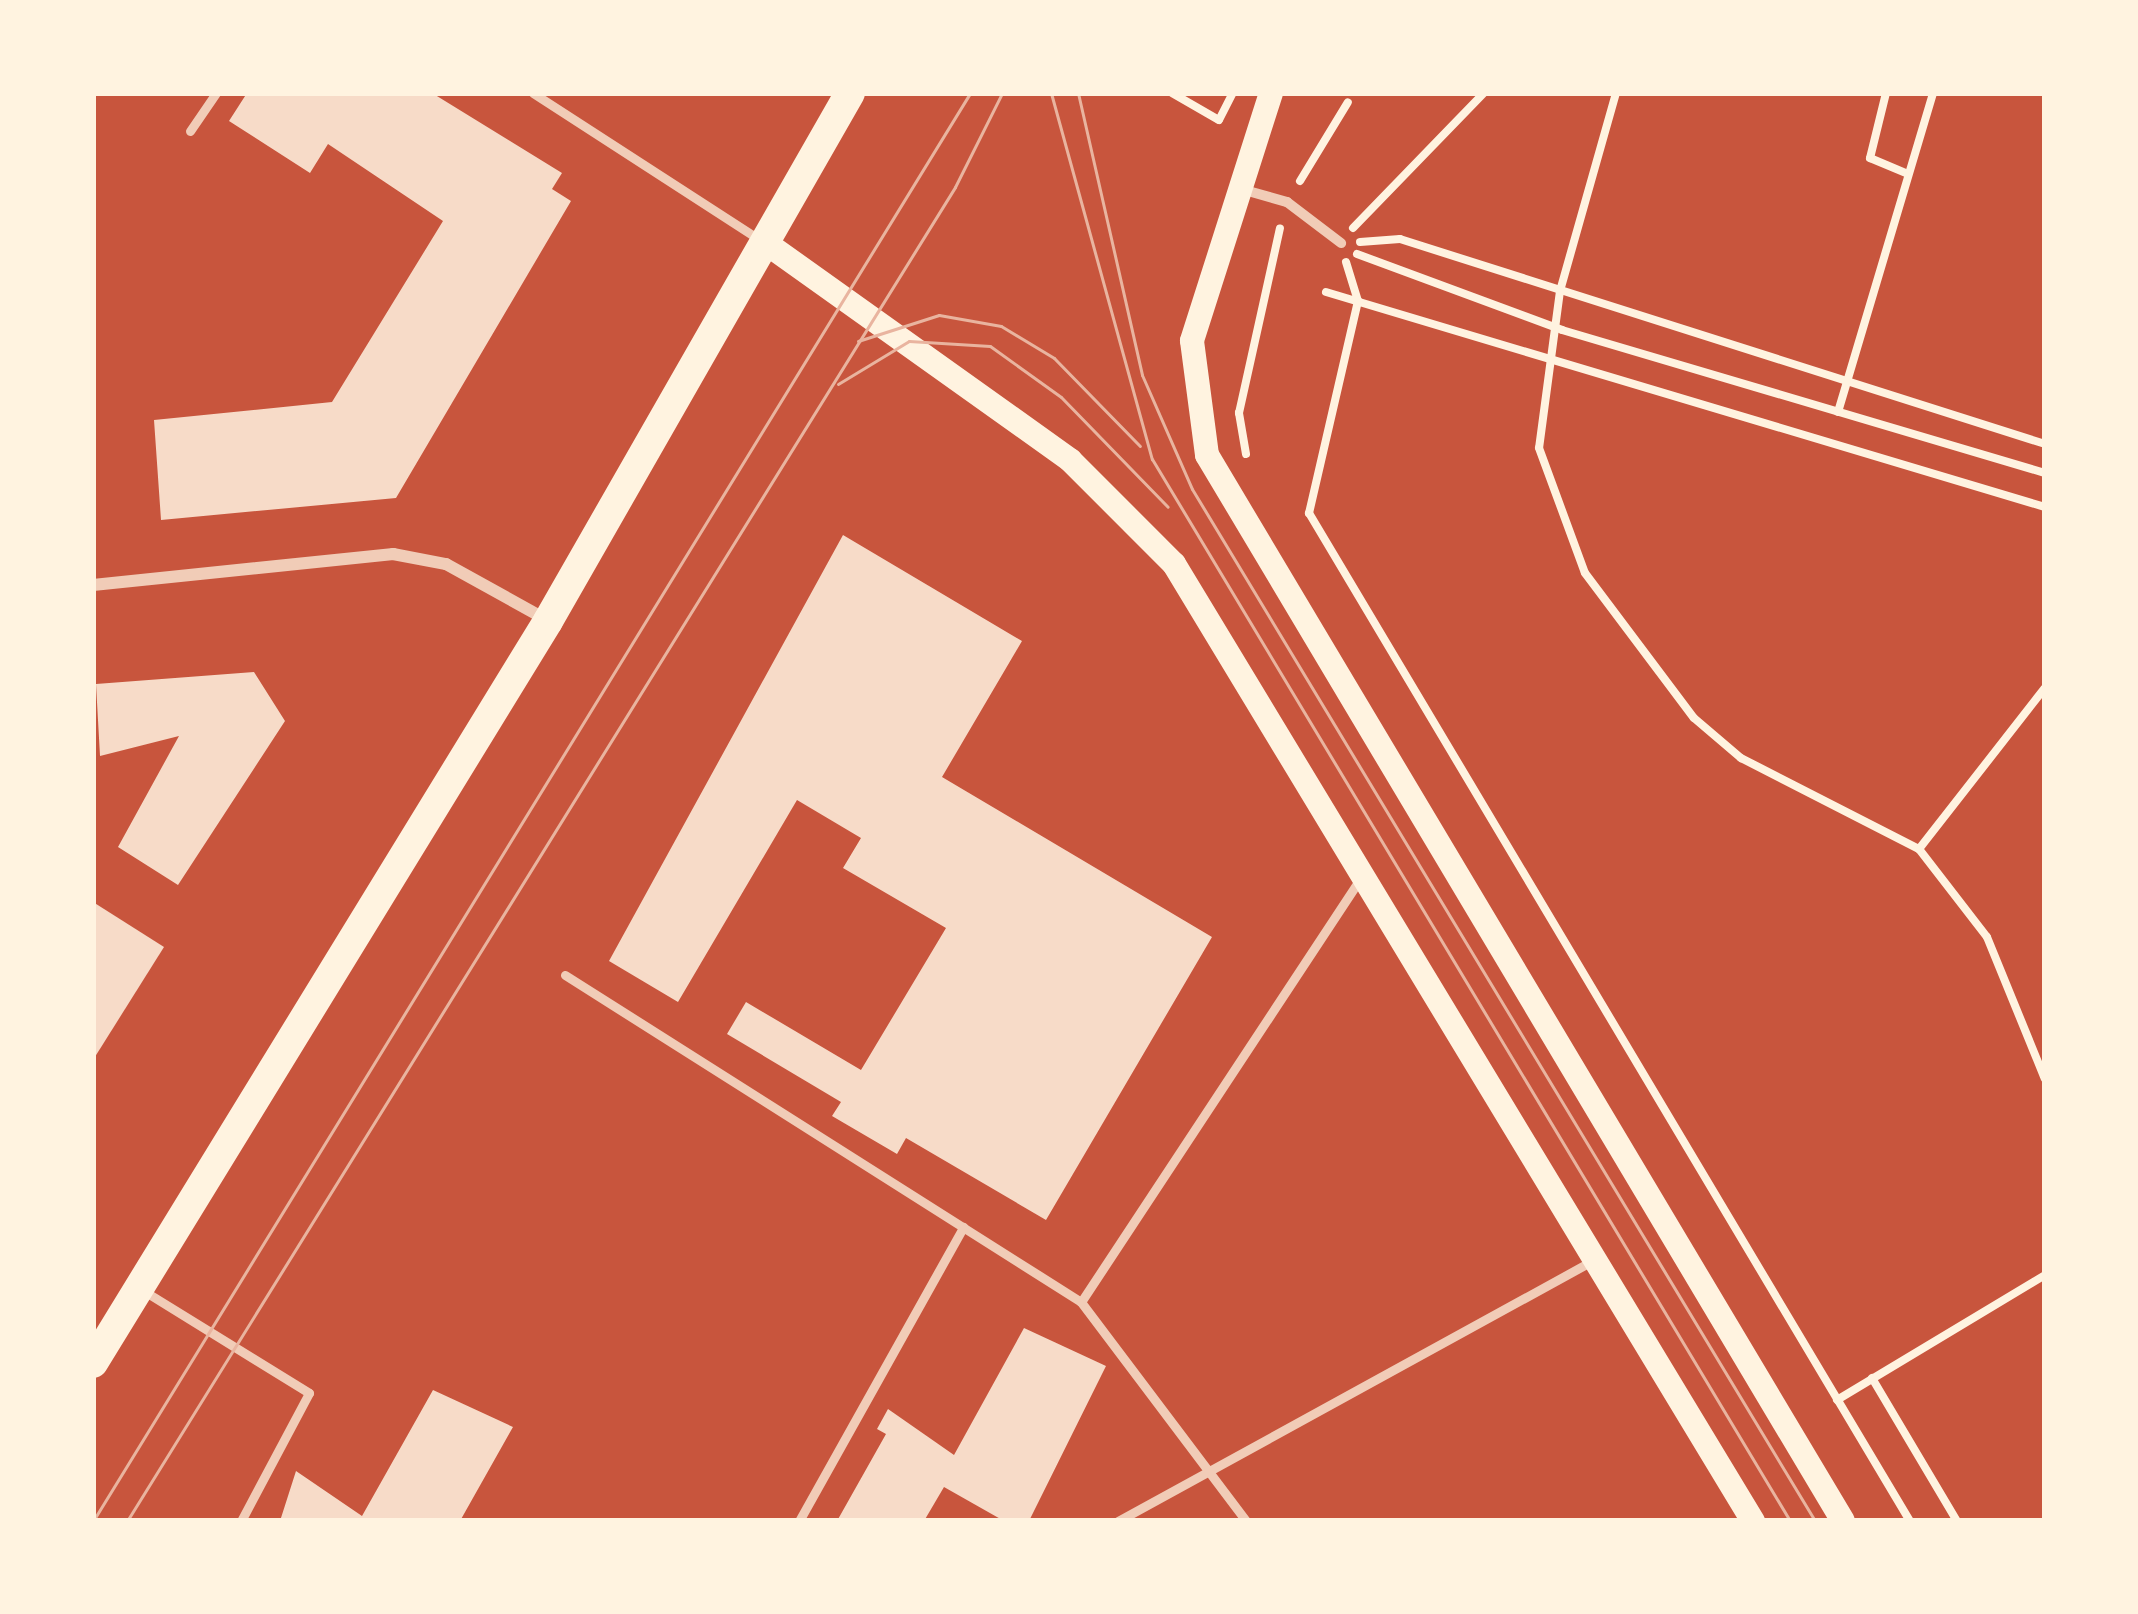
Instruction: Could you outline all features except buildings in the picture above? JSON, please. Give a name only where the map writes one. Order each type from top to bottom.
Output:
[{"type":"main road","points":[[93,1363],[548,621],[850,93]]},
{"type":"main road","points":[[1271,93],[1192,341],[1194,405],[1218,480],[1843,1521]]},
{"type":"main road","points":[[766,244],[1070,460],[1154,539],[1363,874],[1753,1521]]},
{"type":"street","points":[[1240,188],[1287,202],[1341,243]]},
{"type":"street","points":[[93,585],[393,554],[446,564],[548,621]]},
{"type":"lane","points":[[190,131],[216,93]]},
{"type":"lane","points":[[533,93],[766,244]]},
{"type":"lane","points":[[1081,1302],[1363,874]]},
{"type":"lane","points":[[565,975],[1081,1302],[1217,1471],[1246,1521]]},
{"type":"lane","points":[[799,1521],[963,1227]]},
{"type":"lane","points":[[1118,1521],[1217,1471],[1595,1259]]},
{"type":"lane","points":[[140,1288],[309,1393],[241,1521]]},
{"type":"path","points":[[1172,93],[1219,121],[1233,93]]},
{"type":"path","points":[[1341,243],[1484,93]]},
{"type":"path","points":[[1616,93],[1560,291],[1562,330],[1539,448],[1598,591],[1694,718],[1741,758],[1919,849],[1987,937],[2045,1079]]},
{"type":"path","points":[[1886,93],[1870,158],[1908,174]]},
{"type":"path","points":[[1838,412],[1933,93]]},
{"type":"path","points":[[1250,482],[1239,413],[1287,202],[1348,101]]},
{"type":"path","points":[[1341,243],[1400,238],[2045,444]]},
{"type":"path","points":[[1341,243],[1358,302],[1309,512],[1910,1521]]},
{"type":"path","points":[[1341,243],[1385,272],[1562,330],[2045,473]]},
{"type":"path","points":[[1326,292],[2045,507]]},
{"type":"path","points":[[1919,849],[2045,688]]},
{"type":"path","points":[[1837,1400],[2045,1275]]},
{"type":"path","points":[[1872,1378],[1957,1521]]},
{"type":"tram line","points":[[93,1521],[970,93]]},
{"type":"tram line","points":[[127,1521],[955,187],[1002,93]]},
{"type":"tram line","points":[[1051,93],[1152,459],[1790,1521]]},
{"type":"tram line","points":[[1078,93],[1142,375],[1192,489],[1815,1521]]},
{"type":"tram line","points":[[858,341],[939,315],[1001,326],[1054,358],[1140,446]]},
{"type":"tram line","points":[[838,384],[909,341],[990,346],[1061,397],[1168,507]]}]
